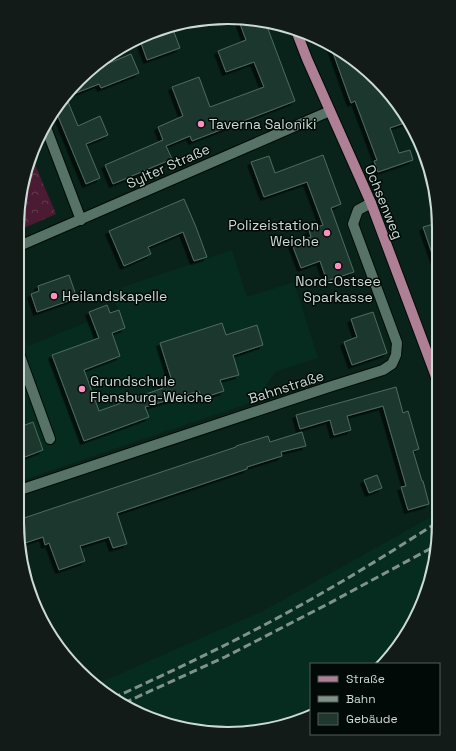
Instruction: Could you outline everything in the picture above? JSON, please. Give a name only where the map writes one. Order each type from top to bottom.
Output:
[{"type":"main road","name":"Ochsenweg","points":[[299,37],[307,59],[371,203],[432,364]]},
{"type":"street","name":"Sylter Straße","points":[[24,244],[330,111]]},
{"type":"street","points":[[48,131],[81,220]]},
{"type":"street","name":"Bahnstraße","points":[[24,489],[328,387],[384,370],[392,364],[396,355],[397,342],[353,224],[358,210],[371,203]]},
{"type":"street","points":[[24,367],[50,439]]},
{"type":"shaded area","points":[[232,250],[247,297],[294,282],[318,358],[275,372],[256,401],[24,480],[24,337],[28,346],[118,310],[111,291]]},
{"type":"shaded area","points":[[432,516],[432,536],[425,576],[421,589],[405,625],[390,647],[376,663],[310,663],[310,709],[294,716],[268,723],[241,727],[215,727],[188,723],[162,716],[126,700],[101,682],[263,611]]},
{"type":"green space","points":[[35,163],[56,214],[24,228],[24,215],[28,188]]},
{"type":"building","points":[[240,24],[268,28],[295,101],[192,141],[190,136],[166,146],[172,159],[113,184],[105,165],[163,140],[158,127],[183,116],[172,87],[199,77],[210,107],[264,87],[254,62],[226,72],[218,51],[246,40]]},
{"type":"building","points":[[174,31],[180,48],[147,60],[141,44]]},
{"type":"building","points":[[333,53],[363,75],[390,104],[403,123],[390,128],[399,153],[410,150],[413,160],[378,172],[374,161],[377,160],[355,101],[351,103]]},
{"type":"building","points":[[131,54],[139,73],[101,88],[99,84],[74,94],[93,75],[106,64]]},
{"type":"building","points":[[68,102],[78,126],[100,116],[108,135],[86,144],[100,178],[86,184],[58,115]]},
{"type":"building","points":[[323,155],[341,204],[331,208],[354,272],[327,281],[320,261],[301,268],[292,244],[311,237],[309,230],[323,225],[307,182],[264,197],[251,162],[269,156],[275,173]]},
{"type":"building","points":[[184,199],[207,257],[194,261],[183,232],[148,247],[151,254],[124,266],[109,231]]},
{"type":"building","points":[[432,224],[432,253],[423,227]]},
{"type":"building","name":"Heilandskapelle","points":[[69,275],[77,298],[37,312],[31,294],[39,291],[38,286]]},
{"type":"building","points":[[107,305],[110,313],[119,310],[125,328],[112,333],[120,356],[84,370],[99,411],[163,388],[161,381],[171,378],[160,343],[222,323],[226,335],[257,325],[263,345],[233,355],[239,375],[220,380],[224,391],[202,398],[199,391],[145,407],[149,417],[84,441],[52,355],[99,338],[89,312]]},
{"type":"building","points":[[373,312],[387,353],[352,365],[344,342],[357,337],[351,319]]},
{"type":"building","points":[[396,387],[403,413],[408,411],[419,449],[413,451],[429,504],[408,510],[401,487],[406,486],[383,406],[347,416],[351,430],[334,435],[330,420],[300,429],[296,415]]},
{"type":"building","points":[[33,422],[43,450],[24,457],[24,425]]},
{"type":"building","points":[[302,432],[306,446],[281,452],[282,456],[117,513],[127,544],[113,548],[109,537],[80,546],[85,561],[59,570],[49,543],[45,545],[43,537],[25,543],[24,518],[268,436],[270,442]]},
{"type":"building","points":[[377,475],[382,488],[369,493],[364,480]]},
{"type":"railway","points":[[119,695],[193,661],[297,607],[351,576],[432,526]]},
{"type":"railway","points":[[128,701],[225,657],[430,549]]},
{"type":"place","name":"Taverna Saloniki","points":[[201,124]]},
{"type":"place","name":"Polizeistation Weiche","points":[[327,233]]},
{"type":"place","name":"Nord-Ostsee Sparkasse","points":[[338,266]]},
{"type":"place","name":"Heilandskapelle","points":[[54,296]]},
{"type":"place","name":"Grundschule Flensburg-Weiche","points":[[82,389]]}]
